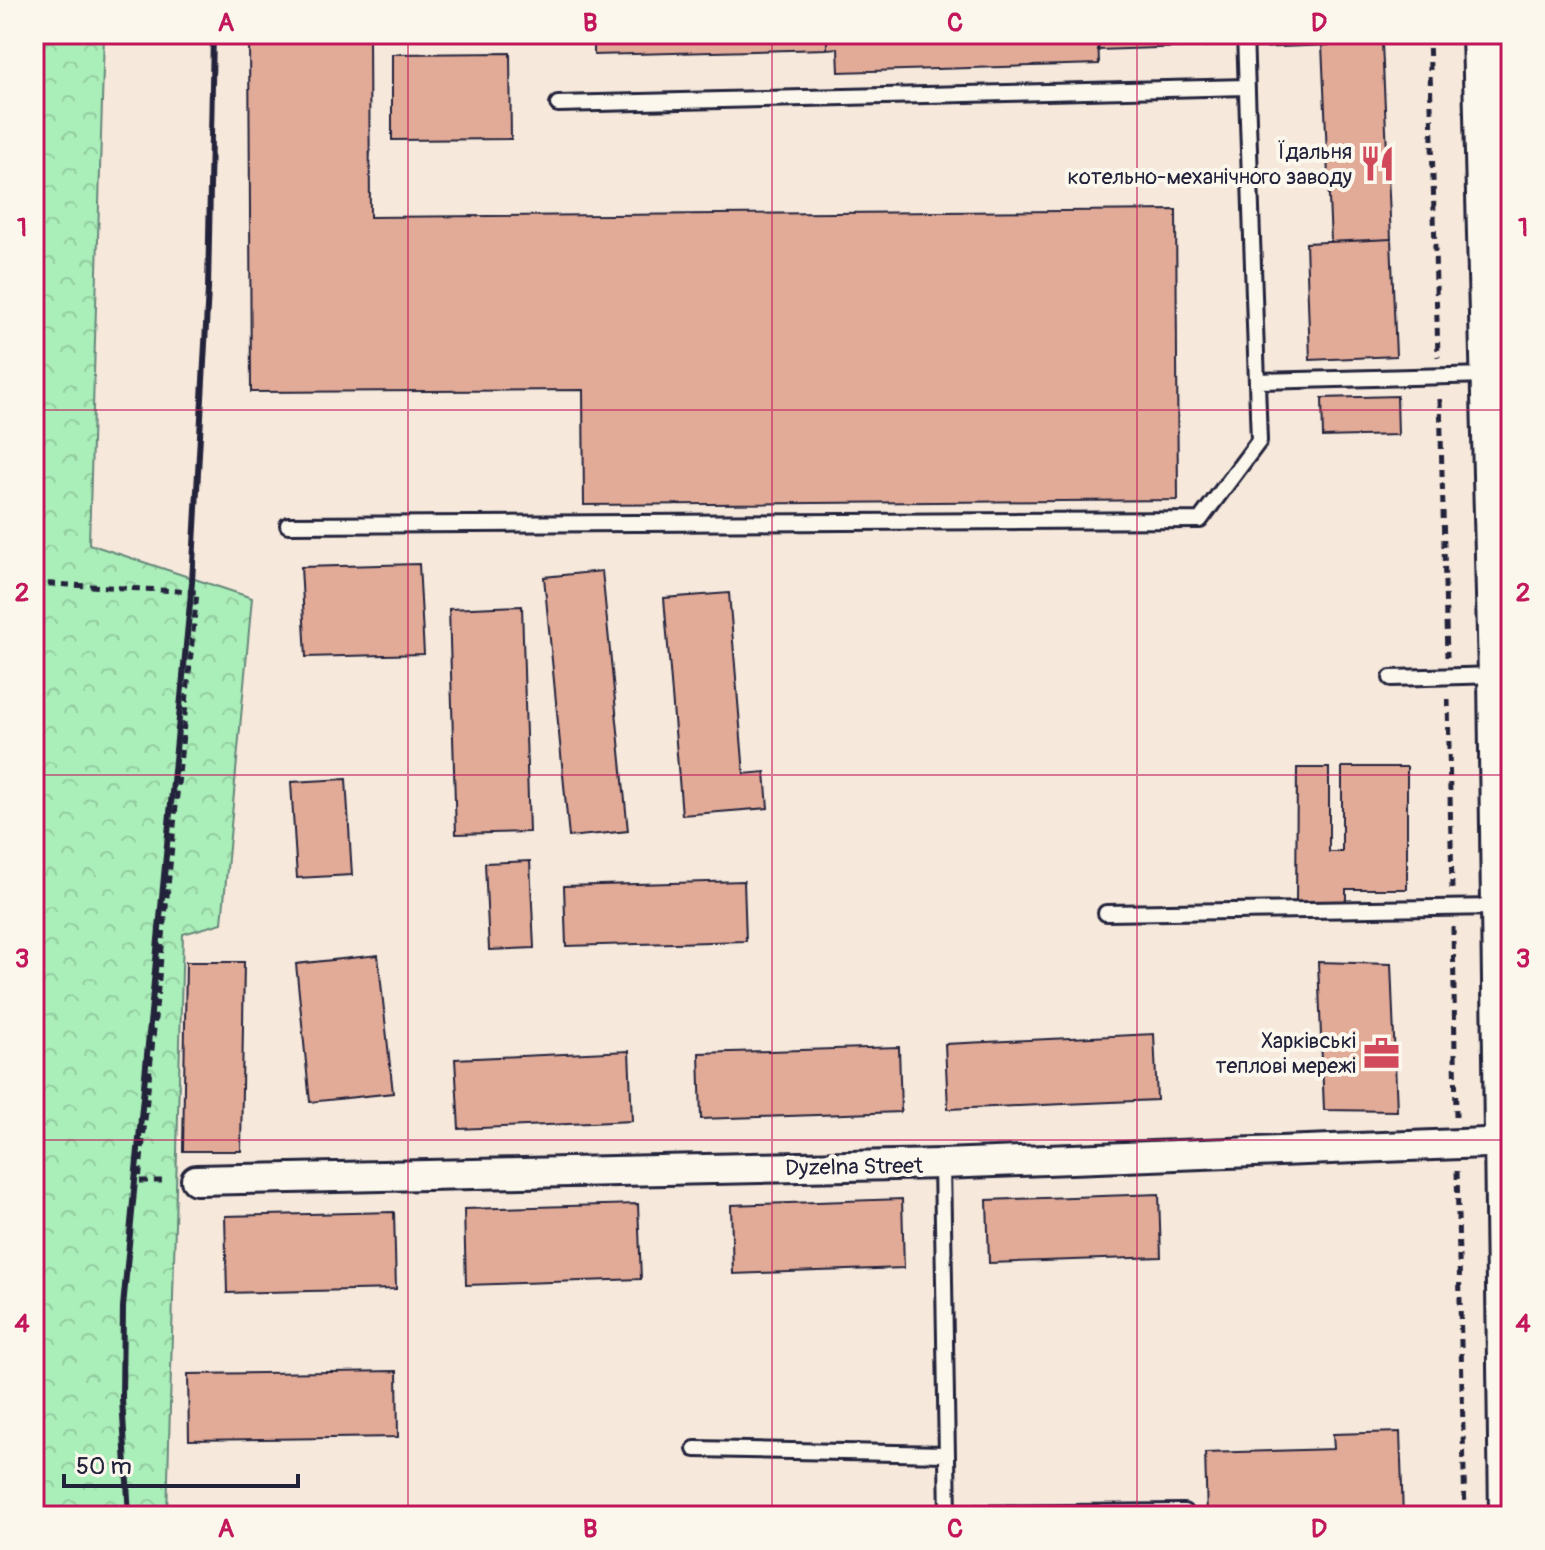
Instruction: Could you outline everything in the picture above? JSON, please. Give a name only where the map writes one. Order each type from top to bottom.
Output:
[{"type":"street","points":[[1483,34],[1493,205],[1489,375],[1501,470],[1499,675],[1505,728],[1503,907],[1510,1516]]},
{"type":"street","name":"Dyzelna Street","points":[[196,1180],[942,1164],[1508,1142]]},
{"type":"lane","points":[[288,525],[1200,520],[1259,441],[1245,34]]},
{"type":"lane","points":[[558,104],[1246,87]]},
{"type":"lane","points":[[1257,381],[1489,375]]},
{"type":"lane","points":[[1391,678],[1499,675]]},
{"type":"lane","points":[[1106,913],[1503,907]]},
{"type":"lane","points":[[942,1164],[948,1515],[1184,1512]]},
{"type":"lane","points":[[695,1449],[947,1454]]},
{"type":"path","points":[[1429,34],[1453,908],[1465,1516]]},
{"type":"path","points":[[34,583],[197,592],[139,1181],[196,1180]]},
{"type":"green space","points":[[34,34],[104,34],[89,544],[252,598],[222,923],[183,934],[167,1516],[34,1516]]},
{"type":"building","points":[[249,34],[369,34],[370,217],[1176,210],[1178,500],[584,505],[583,390],[251,392]]},
{"type":"building","points":[[594,34],[827,34],[827,49],[594,55]]},
{"type":"building","points":[[827,34],[1098,34],[1099,64],[839,72],[838,48],[827,49]]},
{"type":"building","points":[[1098,34],[1215,34],[1216,46],[1098,50]]},
{"type":"building","points":[[1256,34],[1330,34],[1330,45],[1256,48]]},
{"type":"building","points":[[1330,34],[1382,34],[1382,43],[1330,45]]},
{"type":"building","points":[[1382,43],[1391,239],[1331,242],[1322,45]]},
{"type":"building","points":[[510,53],[511,139],[392,140],[392,54]]},
{"type":"building","points":[[1391,239],[1396,356],[1310,360],[1306,243]]},
{"type":"building","points":[[1397,396],[1398,435],[1323,437],[1322,398]]},
{"type":"building","points":[[419,564],[424,654],[306,657],[301,567]]},
{"type":"building","points":[[602,571],[628,831],[569,837],[544,577]]},
{"type":"building","points":[[729,593],[744,774],[765,772],[768,808],[682,815],[664,598]]},
{"type":"building","points":[[522,606],[529,832],[456,834],[449,609]]},
{"type":"building","points":[[1342,767],[1407,767],[1407,889],[1346,889],[1346,904],[1296,904],[1297,768],[1329,768],[1329,852],[1342,852]]},
{"type":"building","points":[[346,779],[352,875],[297,878],[291,782]]},
{"type":"building","points":[[530,861],[534,948],[489,950],[485,863]]},
{"type":"building","points":[[744,881],[746,941],[566,946],[564,886]]},
{"type":"building","points":[[378,955],[393,1093],[310,1102],[296,964]]},
{"type":"building","points":[[186,962],[244,962],[241,1151],[183,1151]]},
{"type":"building","points":[[1318,962],[1391,964],[1397,1111],[1324,1110]]},
{"type":"building","points":[[1154,1034],[1157,1100],[948,1109],[945,1044]]},
{"type":"building","points":[[899,1047],[901,1112],[701,1119],[699,1053]]},
{"type":"building","points":[[629,1051],[632,1121],[459,1129],[455,1059]]},
{"type":"building","points":[[1159,1194],[1161,1257],[989,1263],[987,1200]]},
{"type":"building","points":[[902,1199],[904,1268],[733,1274],[731,1205]]},
{"type":"building","points":[[638,1204],[641,1279],[466,1285],[464,1209]]},
{"type":"building","points":[[394,1212],[396,1289],[227,1293],[225,1216]]},
{"type":"building","points":[[397,1371],[398,1437],[189,1440],[188,1374]]},
{"type":"building","points":[[1400,1432],[1403,1516],[1207,1516],[1205,1453],[1334,1449],[1333,1434]]},
{"type":"building","points":[[708,1513],[867,1516],[708,1516]]},
{"type":"railway","points":[[129,1516],[122,1399],[123,1307],[192,582],[208,289],[213,34]]},
{"type":"place","name":"Їдальня котельно-механічного заводу","points":[[1378,164]]},
{"type":"place","name":"Харківські теплові мережі","points":[[1382,1053]]}]
